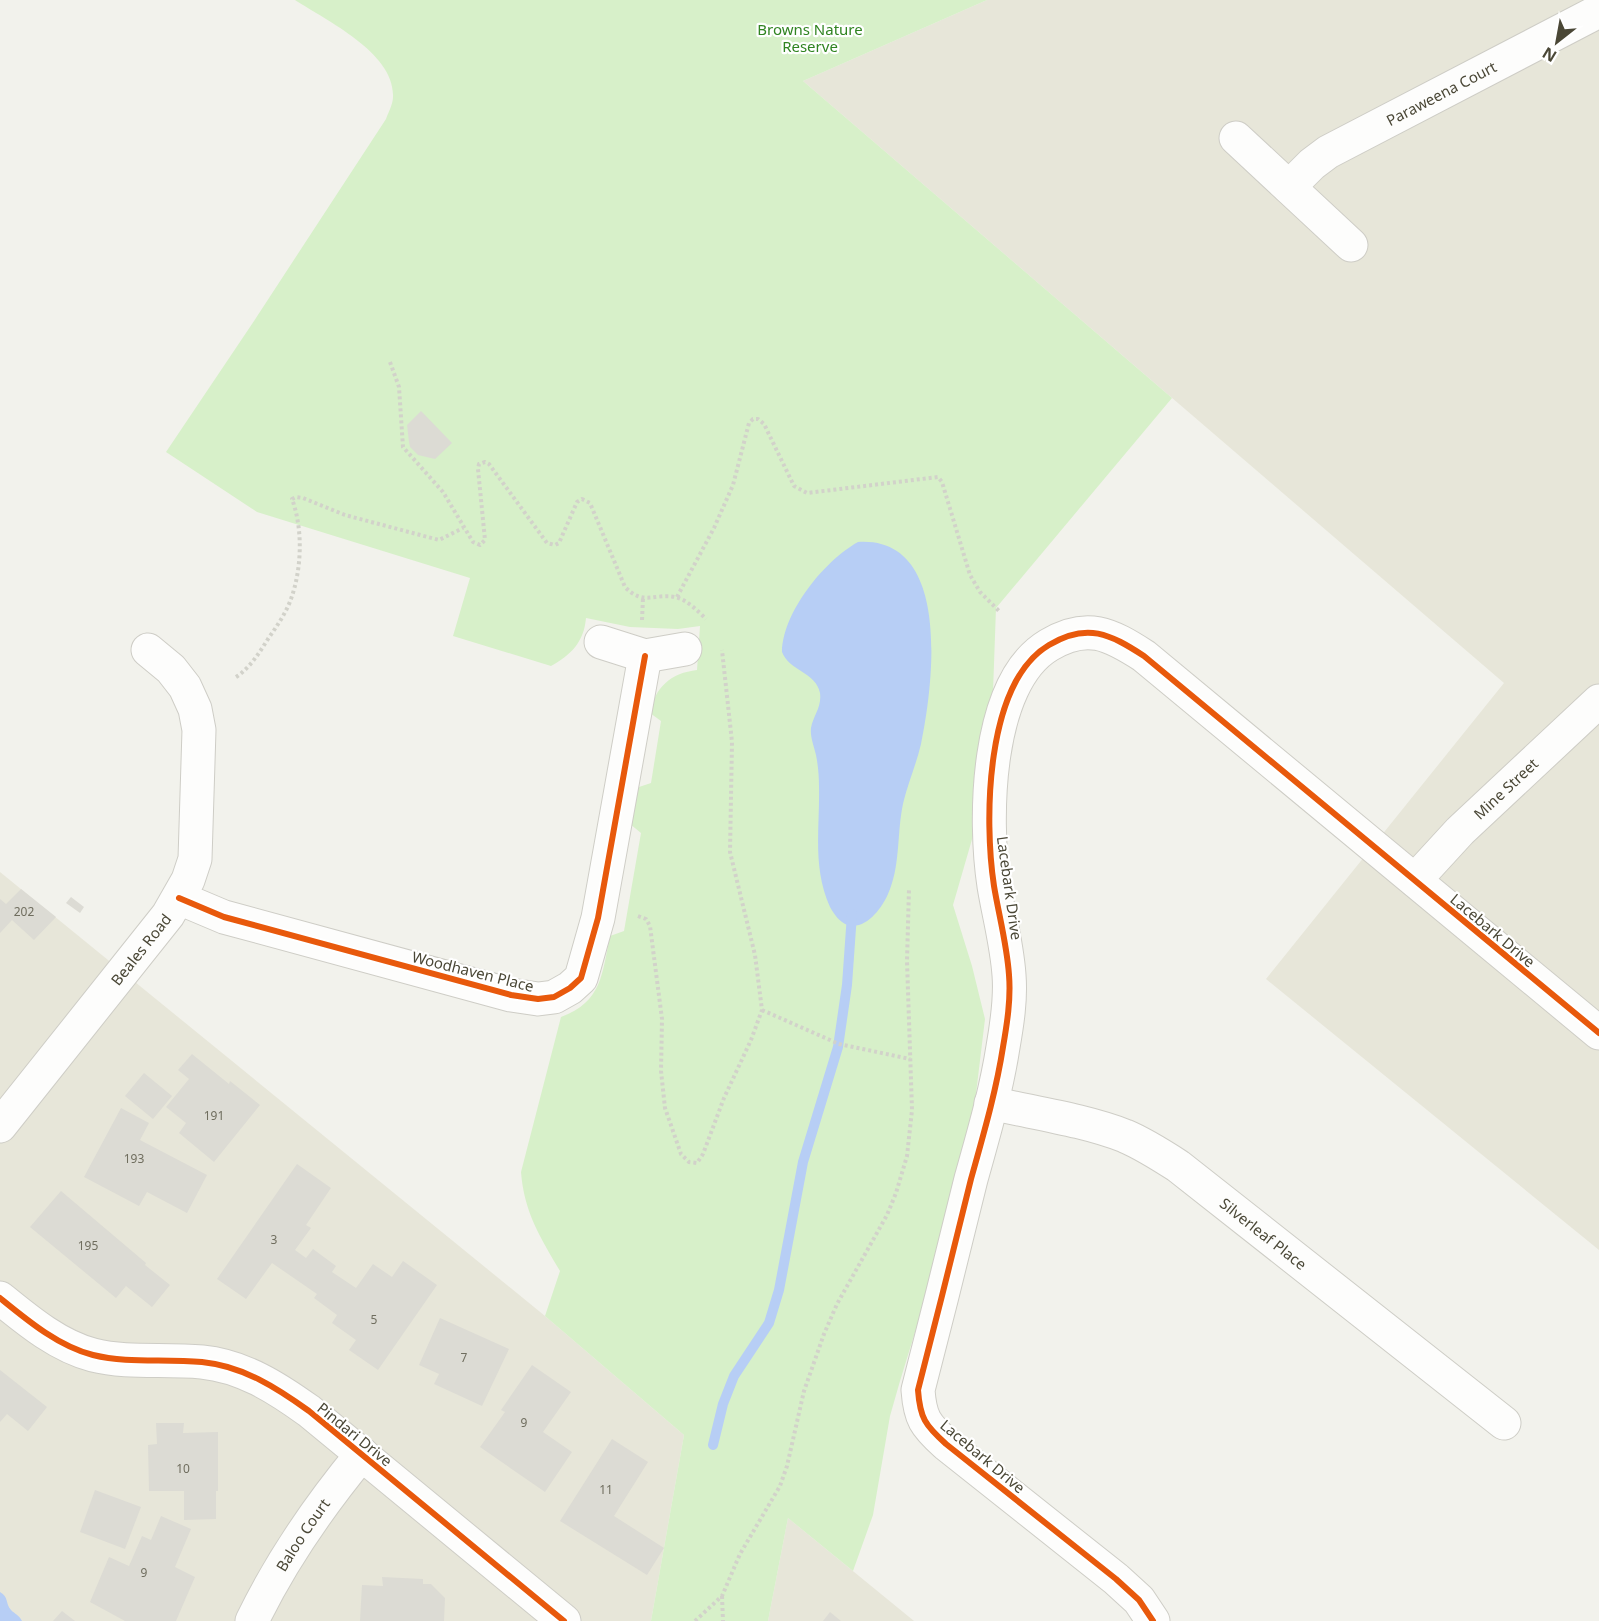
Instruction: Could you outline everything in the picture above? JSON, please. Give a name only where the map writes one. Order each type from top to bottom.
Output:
[{"type":"street","name":"Paraweena Court","points":[[1290,187],[1312,164],[1328,152],[1599,11]]},
{"type":"street","points":[[1236,138],[1351,245]]},
{"type":"street","name":"Lacebark Drive","points":[[1154,1621],[1139,1600],[1116,1579],[946,1444],[931,1430],[920,1412],[918,1390],[1003,1048],[1008,1012],[1009,977],[1007,951],[994,885],[990,839],[990,785],[996,739],[1006,703],[1024,670],[1044,648],[1066,635],[1091,632],[1119,639],[1144,656],[1599,1033]]},
{"type":"street","points":[[601,642],[645,656],[686,649]]},
{"type":"street","name":"Beales Road","points":[[0,1126],[168,915],[188,880],[195,859],[199,730],[195,709],[185,687],[171,669],[148,650]]},
{"type":"street","name":"Woodhaven Place","points":[[179,898],[224,917],[511,995],[538,999],[554,997],[570,988],[581,978],[596,928],[645,656]]},
{"type":"street","name":"Mine Street","points":[[1415,880],[1460,831],[1599,701]]},
{"type":"street","name":"Silverleaf Place","points":[[991,1103],[1103,1129],[1152,1149],[1178,1166],[1504,1423]]},
{"type":"street","name":"Pindari Drive","points":[[0,1298],[65,1344],[91,1354],[140,1362],[203,1362],[231,1368],[258,1378],[292,1399],[362,1454],[564,1621]]},
{"type":"street","name":"Baloo Court","points":[[252,1621],[292,1549],[339,1482],[362,1454]]},
{"type":"path","points":[[390,362],[399,387],[403,447],[443,492],[473,542],[480,545],[485,540],[478,469],[479,464],[485,462],[489,464],[547,543],[551,545],[559,543],[577,502],[582,499],[586,500],[590,503],[625,587],[643,598],[677,597],[698,612],[711,626]]},
{"type":"path","points":[[677,597],[733,485],[749,423],[753,419],[758,419],[764,424],[795,486],[807,493],[938,477],[942,482],[970,575],[980,592],[999,610]]},
{"type":"path","points":[[236,677],[245,671],[262,650],[291,600],[297,578],[300,550],[297,513],[292,499],[303,498],[345,515],[439,540],[463,528]]},
{"type":"path","points":[[638,916],[646,919],[650,926],[662,1019],[662,1080],[665,1108],[681,1154],[689,1162],[697,1163],[703,1154],[762,1010],[755,955],[730,852],[732,742],[721,647]]},
{"type":"path","points":[[694,1621],[722,1596],[740,1554],[784,1476],[804,1392],[830,1319],[887,1215],[907,1156],[911,1132],[907,961],[909,889]]},
{"type":"path","points":[[762,1010],[839,1044],[910,1059]]},
{"type":"path","points":[[722,1596],[723,1621]]},
{"type":"shaded area","points":[[987,0],[1599,0],[1599,1250],[1266,979],[1504,683],[803,81]]},
{"type":"shaded area","points":[[0,872],[545,1316],[684,1435],[651,1621],[0,1621]]},
{"type":"shaded area","points":[[788,1518],[914,1621],[768,1621]]},
{"type":"green space","name":"Browns Nature Reserve","points":[[295,0],[987,0],[803,81],[1172,398],[996,608],[993,692],[986,773],[975,829],[953,905],[972,966],[985,1019],[968,1160],[890,1416],[873,1515],[853,1571],[788,1518],[768,1621],[651,1621],[684,1435],[545,1316],[560,1271],[529,1212],[521,1172],[561,1017],[575,1011],[592,995],[602,974],[610,936],[624,931],[641,833],[630,824],[636,788],[651,783],[661,721],[650,713],[652,704],[660,689],[672,678],[697,670],[700,626],[678,629],[630,627],[586,618],[585,627],[575,647],[551,666],[453,636],[470,578],[257,512],[166,452],[386,119],[392,103],[391,81],[383,66],[371,53],[341,28]]},
{"type":"water","points":[[858,542],[888,547],[910,563],[923,588],[930,619],[931,653],[926,718],[919,752],[902,809],[892,884],[885,900],[872,917],[855,926],[842,922],[833,912],[824,892],[821,877],[818,847],[819,774],[811,731],[820,703],[820,693],[813,680],[790,663],[782,652],[784,637],[790,621],[808,589],[832,562]]},
{"type":"water","points":[[0,1592],[5,1596],[11,1610],[22,1621],[0,1621]]},
{"type":"building","points":[[421,411],[452,443],[435,459],[418,455],[410,447],[407,425]]},
{"type":"building","points":[[21,889],[56,917],[34,940],[12,920],[0,933],[0,899],[6,904]]},
{"type":"building","points":[[71,897],[84,907],[80,913],[66,903]]},
{"type":"building","points":[[192,1054],[260,1105],[214,1162],[179,1133],[186,1123],[166,1107],[189,1079],[178,1070]]},
{"type":"building","points":[[144,1073],[172,1096],[153,1119],[125,1096]]},
{"type":"building","points":[[121,1108],[149,1123],[140,1140],[207,1175],[187,1213],[147,1192],[139,1206],[84,1177]]},
{"type":"building","points":[[297,1164],[331,1188],[306,1225],[311,1228],[295,1250],[306,1258],[313,1249],[336,1266],[332,1272],[356,1288],[373,1264],[392,1277],[403,1261],[437,1285],[378,1370],[349,1350],[356,1340],[332,1323],[337,1315],[314,1298],[317,1294],[272,1263],[246,1299],[217,1279]]},
{"type":"building","points":[[61,1191],[170,1285],[152,1307],[126,1286],[116,1298],[30,1227]]},
{"type":"building","points":[[440,1318],[509,1349],[482,1406],[434,1384],[439,1374],[419,1365]]},
{"type":"building","points":[[532,1365],[571,1392],[543,1432],[572,1452],[545,1492],[480,1447],[505,1412],[501,1410]]},
{"type":"building","points":[[0,1370],[47,1407],[28,1431],[7,1414],[0,1422]]},
{"type":"building","points":[[156,1423],[184,1423],[183,1433],[218,1432],[216,1519],[184,1520],[184,1491],[149,1491],[148,1445],[157,1444]]},
{"type":"building","points":[[612,1439],[648,1462],[614,1516],[664,1548],[647,1575],[560,1521]]},
{"type":"building","points":[[95,1490],[141,1507],[125,1549],[80,1532]]},
{"type":"building","points":[[161,1516],[191,1529],[175,1567],[195,1577],[176,1621],[125,1621],[90,1602],[109,1557],[129,1566],[142,1536],[151,1540]]},
{"type":"building","points":[[382,1577],[423,1579],[423,1584],[431,1584],[445,1598],[444,1621],[360,1621],[362,1585],[383,1586]]},
{"type":"building","points":[[62,1611],[75,1621],[53,1621]]},
{"type":"building","points":[[830,1612],[841,1621],[823,1621]]},
{"type":"waterway","points":[[713,1445],[723,1404],[734,1376],[769,1323],[779,1290],[803,1162],[838,1047],[847,985],[852,914]]},
{"type":"cycle path","points":[[1153,1621],[1139,1600],[1116,1579],[946,1444],[928,1426],[919,1400],[918,1390],[993,1097],[1006,1029],[1009,975],[991,859],[990,791],[1001,721],[1012,690],[1028,664],[1049,645],[1075,634],[1087,633],[1109,637],[1144,656],[1599,1033]]},
{"type":"cycle path","points":[[179,898],[224,917],[511,995],[538,999],[554,997],[570,988],[581,978],[598,918],[645,656]]},
{"type":"cycle path","points":[[0,1298],[55,1339],[80,1351],[107,1358],[217,1364],[245,1373],[272,1386],[309,1411],[564,1621]]}]
